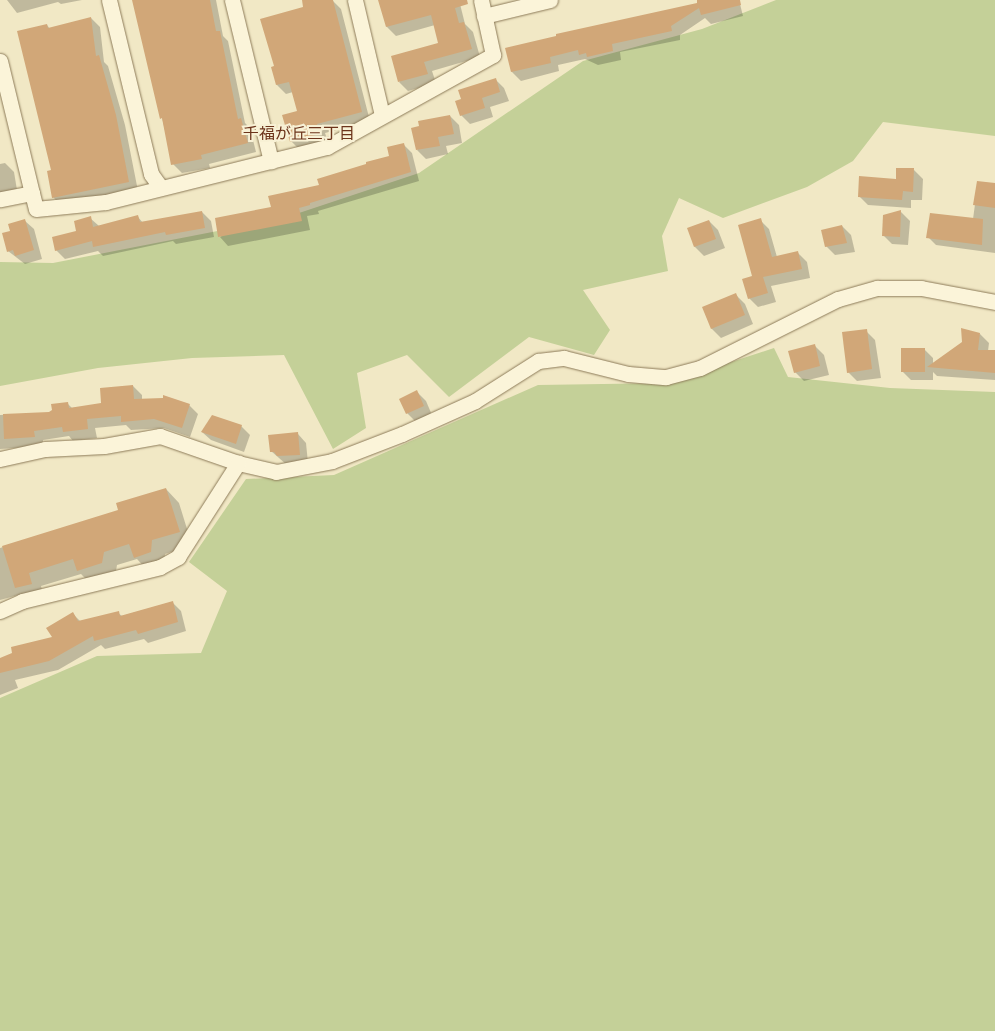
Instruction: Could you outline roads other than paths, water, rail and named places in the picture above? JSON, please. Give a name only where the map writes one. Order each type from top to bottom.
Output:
[{"type":"street","points":[[109,0],[151,174],[161,188]]},
{"type":"street","points":[[232,0],[271,161]]},
{"type":"street","points":[[355,0],[382,115]]},
{"type":"street","points":[[0,61],[36,209],[106,202],[327,147],[493,55],[481,0]]},
{"type":"street","points":[[484,16],[550,0]]},
{"type":"street","points":[[0,199],[32,193]]},
{"type":"street","points":[[0,459],[45,449],[104,446],[160,436],[238,462],[276,472],[332,461],[402,434],[475,401],[538,361],[564,358],[628,374],[666,378],[700,368],[838,299],[877,288],[921,288],[995,302]]},
{"type":"street","points":[[0,611],[22,601],[160,567],[178,557],[238,462]]},
{"type":"district","name":"千福が丘三丁目","points":[[299,132]]}]
